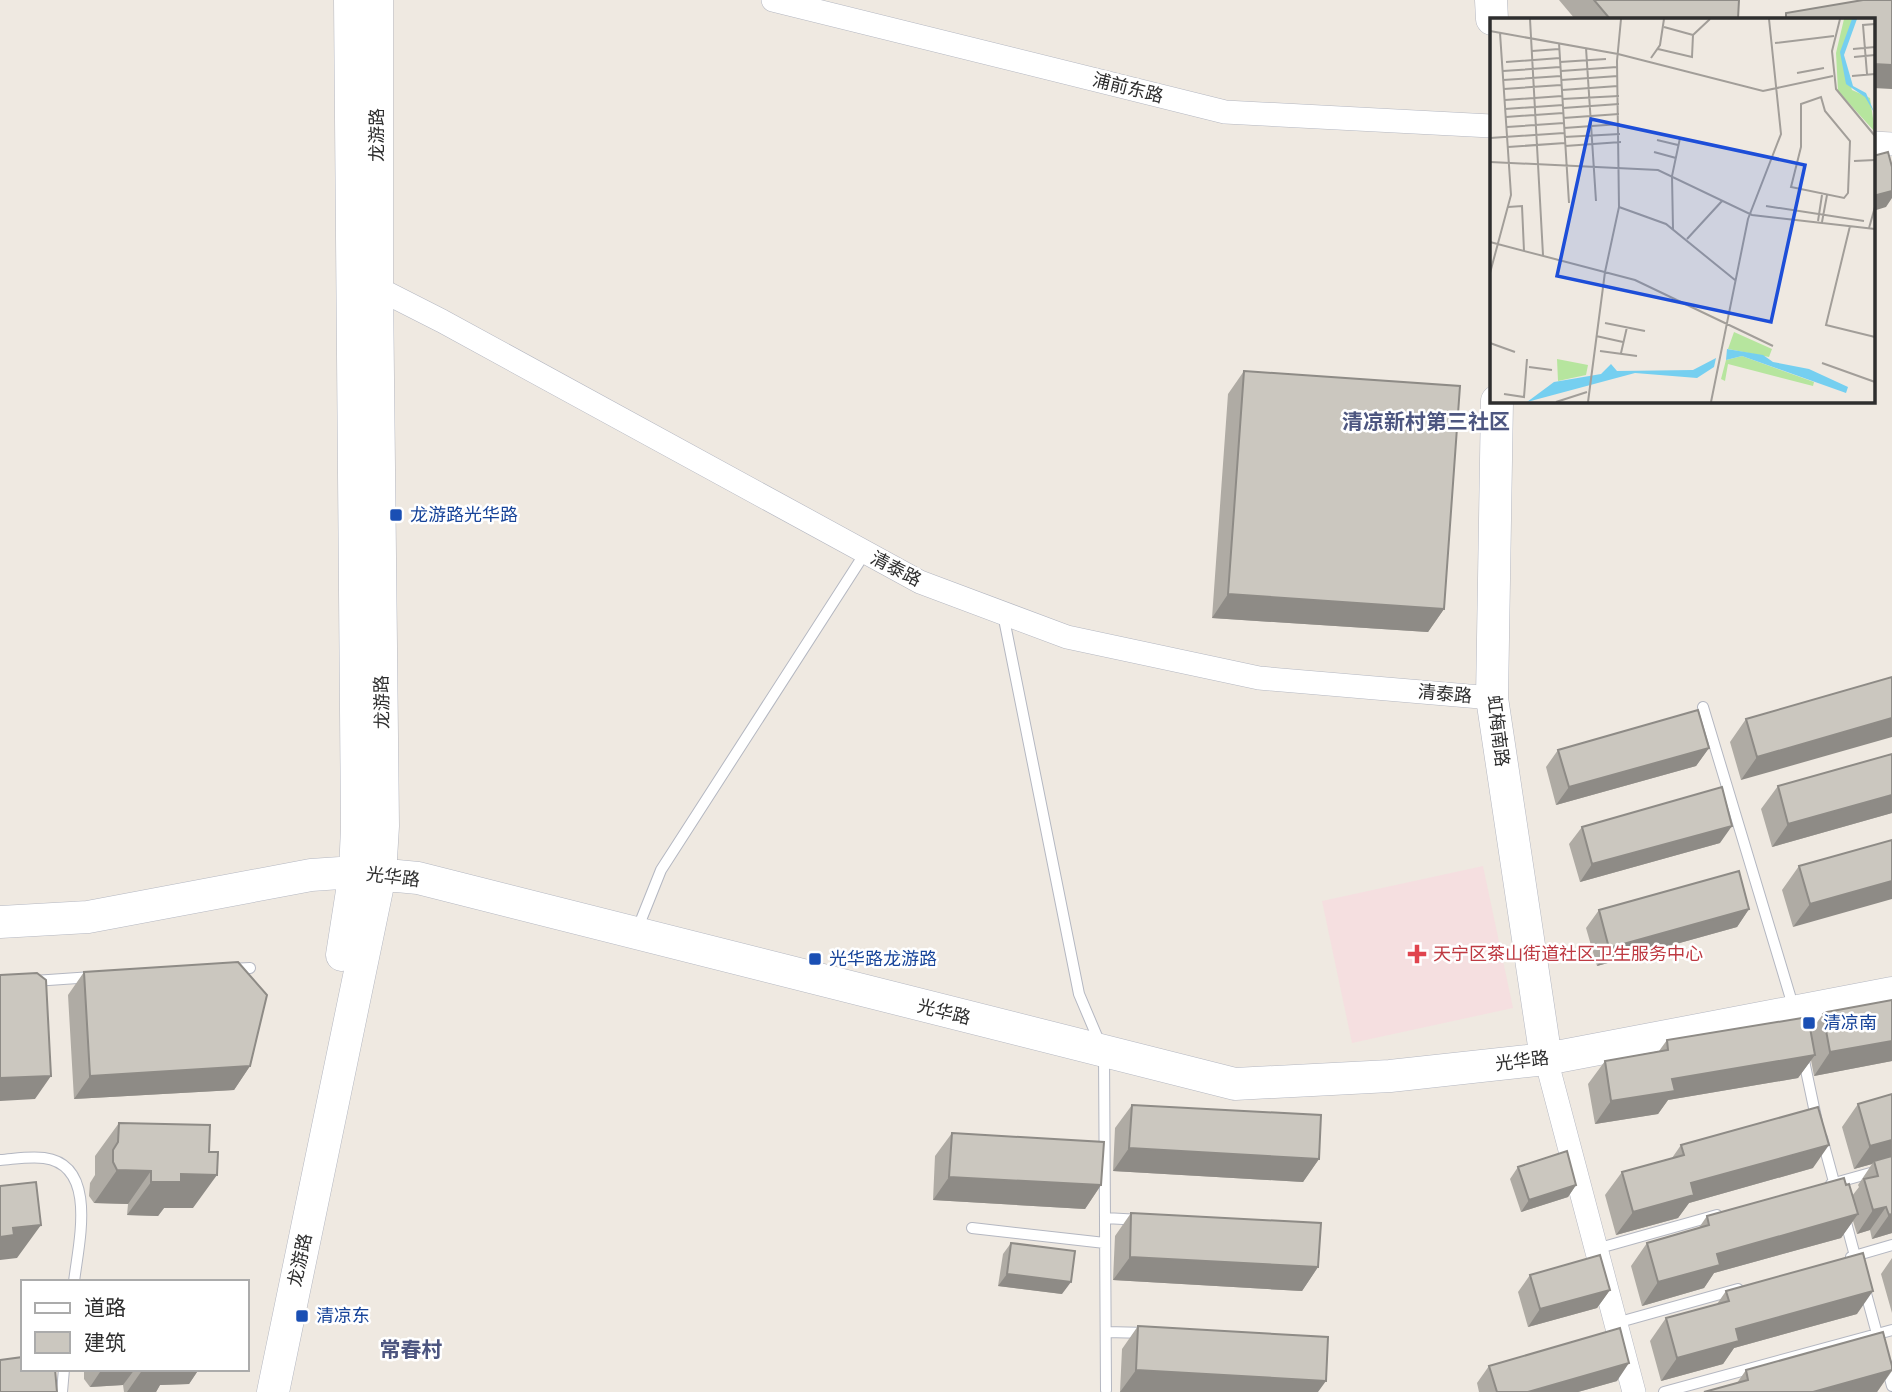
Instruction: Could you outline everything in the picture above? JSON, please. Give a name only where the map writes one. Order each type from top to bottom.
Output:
[{"type":"main road","name":"龙游路","points":[[350,0],[365,287]]},
{"type":"main road","name":"龙游路","points":[[273,1392],[368,873],[365,287],[377,0]]},
{"type":"main road","points":[[1491,0],[1492,18]]},
{"type":"main road","points":[[1510,0],[1512,18]]},
{"type":"main road","name":"虹梅南路","points":[[1497,402],[1492,698],[1546,1059]]},
{"type":"main road","name":"龙游路","points":[[253,1392],[349,925],[368,873]]},
{"type":"main road","name":"光华路","points":[[0,922],[88,916],[311,875],[368,873],[418,878],[1235,1084],[1390,1076],[1546,1059],[1796,1018],[1892,993]]},
{"type":"street","name":"浦前东路","points":[[773,0],[1225,112],[1490,126]]},
{"type":"street","points":[[1874,143],[1892,144]]},
{"type":"street","name":"清泰路","points":[[365,287],[442,321],[920,582],[1067,637],[1259,678],[1492,698]]},
{"type":"street","points":[[1546,1059],[1634,1392]]},
{"type":"lane","points":[[635,934],[661,870],[865,553]]},
{"type":"lane","points":[[1003,613],[1079,994],[1104,1053],[1106,1390]]},
{"type":"lane","points":[[1703,707],[1796,1018]]},
{"type":"lane","points":[[222,970],[250,968]]},
{"type":"lane","points":[[28,981],[97,977]]},
{"type":"lane","points":[[1801,1049],[1811,1099],[1892,1386]]},
{"type":"lane","points":[[1091,1155],[1104,1156]]},
{"type":"lane","points":[[0,1160],[44,1158],[63,1164],[76,1181],[83,1206],[74,1280]]},
{"type":"lane","points":[[1821,1186],[1892,1167]]},
{"type":"lane","points":[[1596,1249],[1729,1212]]},
{"type":"lane","points":[[1105,1218],[1159,1220]]},
{"type":"lane","points":[[972,1228],[1105,1243]]},
{"type":"lane","points":[[1842,1260],[1892,1245]]},
{"type":"lane","points":[[1616,1323],[1749,1286]]},
{"type":"lane","points":[[1664,1392],[1892,1330]]},
{"type":"lane","points":[[1105,1332],[1159,1333]]},
{"type":"lane","points":[[62,1392],[64,1371]]},
{"type":"shaded area","name":"天宁区茶山街道社区卫生服务中心","points":[[1483,866],[1513,1008],[1352,1043],[1322,901]]},
{"type":"building","points":[[1594,0],[1739,0],[1738,18],[1609,18]]},
{"type":"building","points":[[1863,0],[1892,0],[1892,65],[1874,64],[1874,18],[1786,18],[1786,13]]},
{"type":"building","points":[[1888,152],[1892,167],[1892,191],[1874,196],[1874,156]]},
{"type":"building","points":[[1244,371],[1460,386],[1444,609],[1228,594]]},
{"type":"building","points":[[1892,677],[1892,718],[1757,757],[1746,719]]},
{"type":"building","points":[[1698,710],[1709,748],[1569,787],[1558,750]]},
{"type":"building","points":[[1892,754],[1892,795],[1788,824],[1778,786]]},
{"type":"building","points":[[1722,787],[1732,826],[1592,864],[1582,827]]},
{"type":"building","points":[[1892,840],[1892,881],[1810,904],[1799,866]]},
{"type":"building","points":[[1739,871],[1749,909],[1609,948],[1599,910]]},
{"type":"building","points":[[238,962],[267,995],[250,1066],[90,1076],[84,972]]},
{"type":"building","points":[[37,973],[46,980],[51,1076],[0,1078],[0,975]]},
{"type":"building","points":[[1892,1000],[1892,1041],[1830,1052],[1823,1014]]},
{"type":"building","points":[[1808,1017],[1815,1055],[1672,1079],[1675,1091],[1611,1101],[1605,1061],[1668,1050],[1667,1040]]},
{"type":"building","points":[[1892,1094],[1892,1140],[1870,1146],[1858,1104]]},
{"type":"building","points":[[1132,1105],[1321,1115],[1319,1159],[1129,1148]]},
{"type":"building","points":[[1818,1107],[1829,1145],[1691,1183],[1694,1195],[1633,1212],[1622,1172],[1684,1155],[1681,1145]]},
{"type":"building","points":[[119,1123],[210,1125],[209,1152],[218,1152],[217,1175],[181,1174],[181,1182],[151,1182],[151,1171],[117,1170],[113,1162],[113,1150],[118,1142]]},
{"type":"building","points":[[952,1133],[1104,1142],[1101,1185],[949,1177]]},
{"type":"building","points":[[1567,1151],[1576,1185],[1529,1200],[1518,1167]]},
{"type":"building","points":[[1892,1156],[1892,1214],[1889,1215],[1886,1207],[1873,1210],[1864,1179],[1878,1176],[1874,1161]]},
{"type":"building","points":[[1844,1178],[1846,1185],[1849,1184],[1858,1214],[1717,1254],[1720,1265],[1658,1282],[1647,1243],[1709,1225],[1707,1216]]},
{"type":"building","points":[[36,1182],[41,1225],[13,1228],[14,1235],[0,1237],[0,1186]]},
{"type":"building","points":[[1131,1213],[1321,1223],[1318,1267],[1130,1257]]},
{"type":"building","points":[[1011,1243],[1075,1251],[1071,1282],[1007,1274]]},
{"type":"building","points":[[1863,1253],[1873,1291],[1736,1329],[1739,1341],[1677,1358],[1666,1318],[1729,1301],[1726,1291]]},
{"type":"building","points":[[1600,1255],[1610,1290],[1540,1309],[1530,1275]]},
{"type":"building","points":[[1138,1326],[1328,1337],[1326,1381],[1136,1370]]},
{"type":"building","points":[[1620,1328],[1629,1363],[1528,1392],[1497,1392],[1489,1366]]},
{"type":"building","points":[[1883,1332],[1892,1370],[1813,1392],[1704,1392],[1748,1380],[1746,1370]]},
{"type":"building","points":[[21,1357],[21,1371],[55,1371],[57,1392],[0,1392],[0,1360]]},
{"type":"place","name":"龙游路光华路","points":[[396,515]]},
{"type":"place","name":"天宁区茶山街道社区卫生服务中心","points":[[1417,954]]},
{"type":"place","name":"光华路龙游路","points":[[815,959]]},
{"type":"place","name":"清凉南","points":[[1809,1023]]},
{"type":"place","name":"清凉东","points":[[302,1316]]},
{"type":"district","name":"清凉新村第三社区","points":[[1426,421]]},
{"type":"district","name":"常春村","points":[[411,1349]]}]
